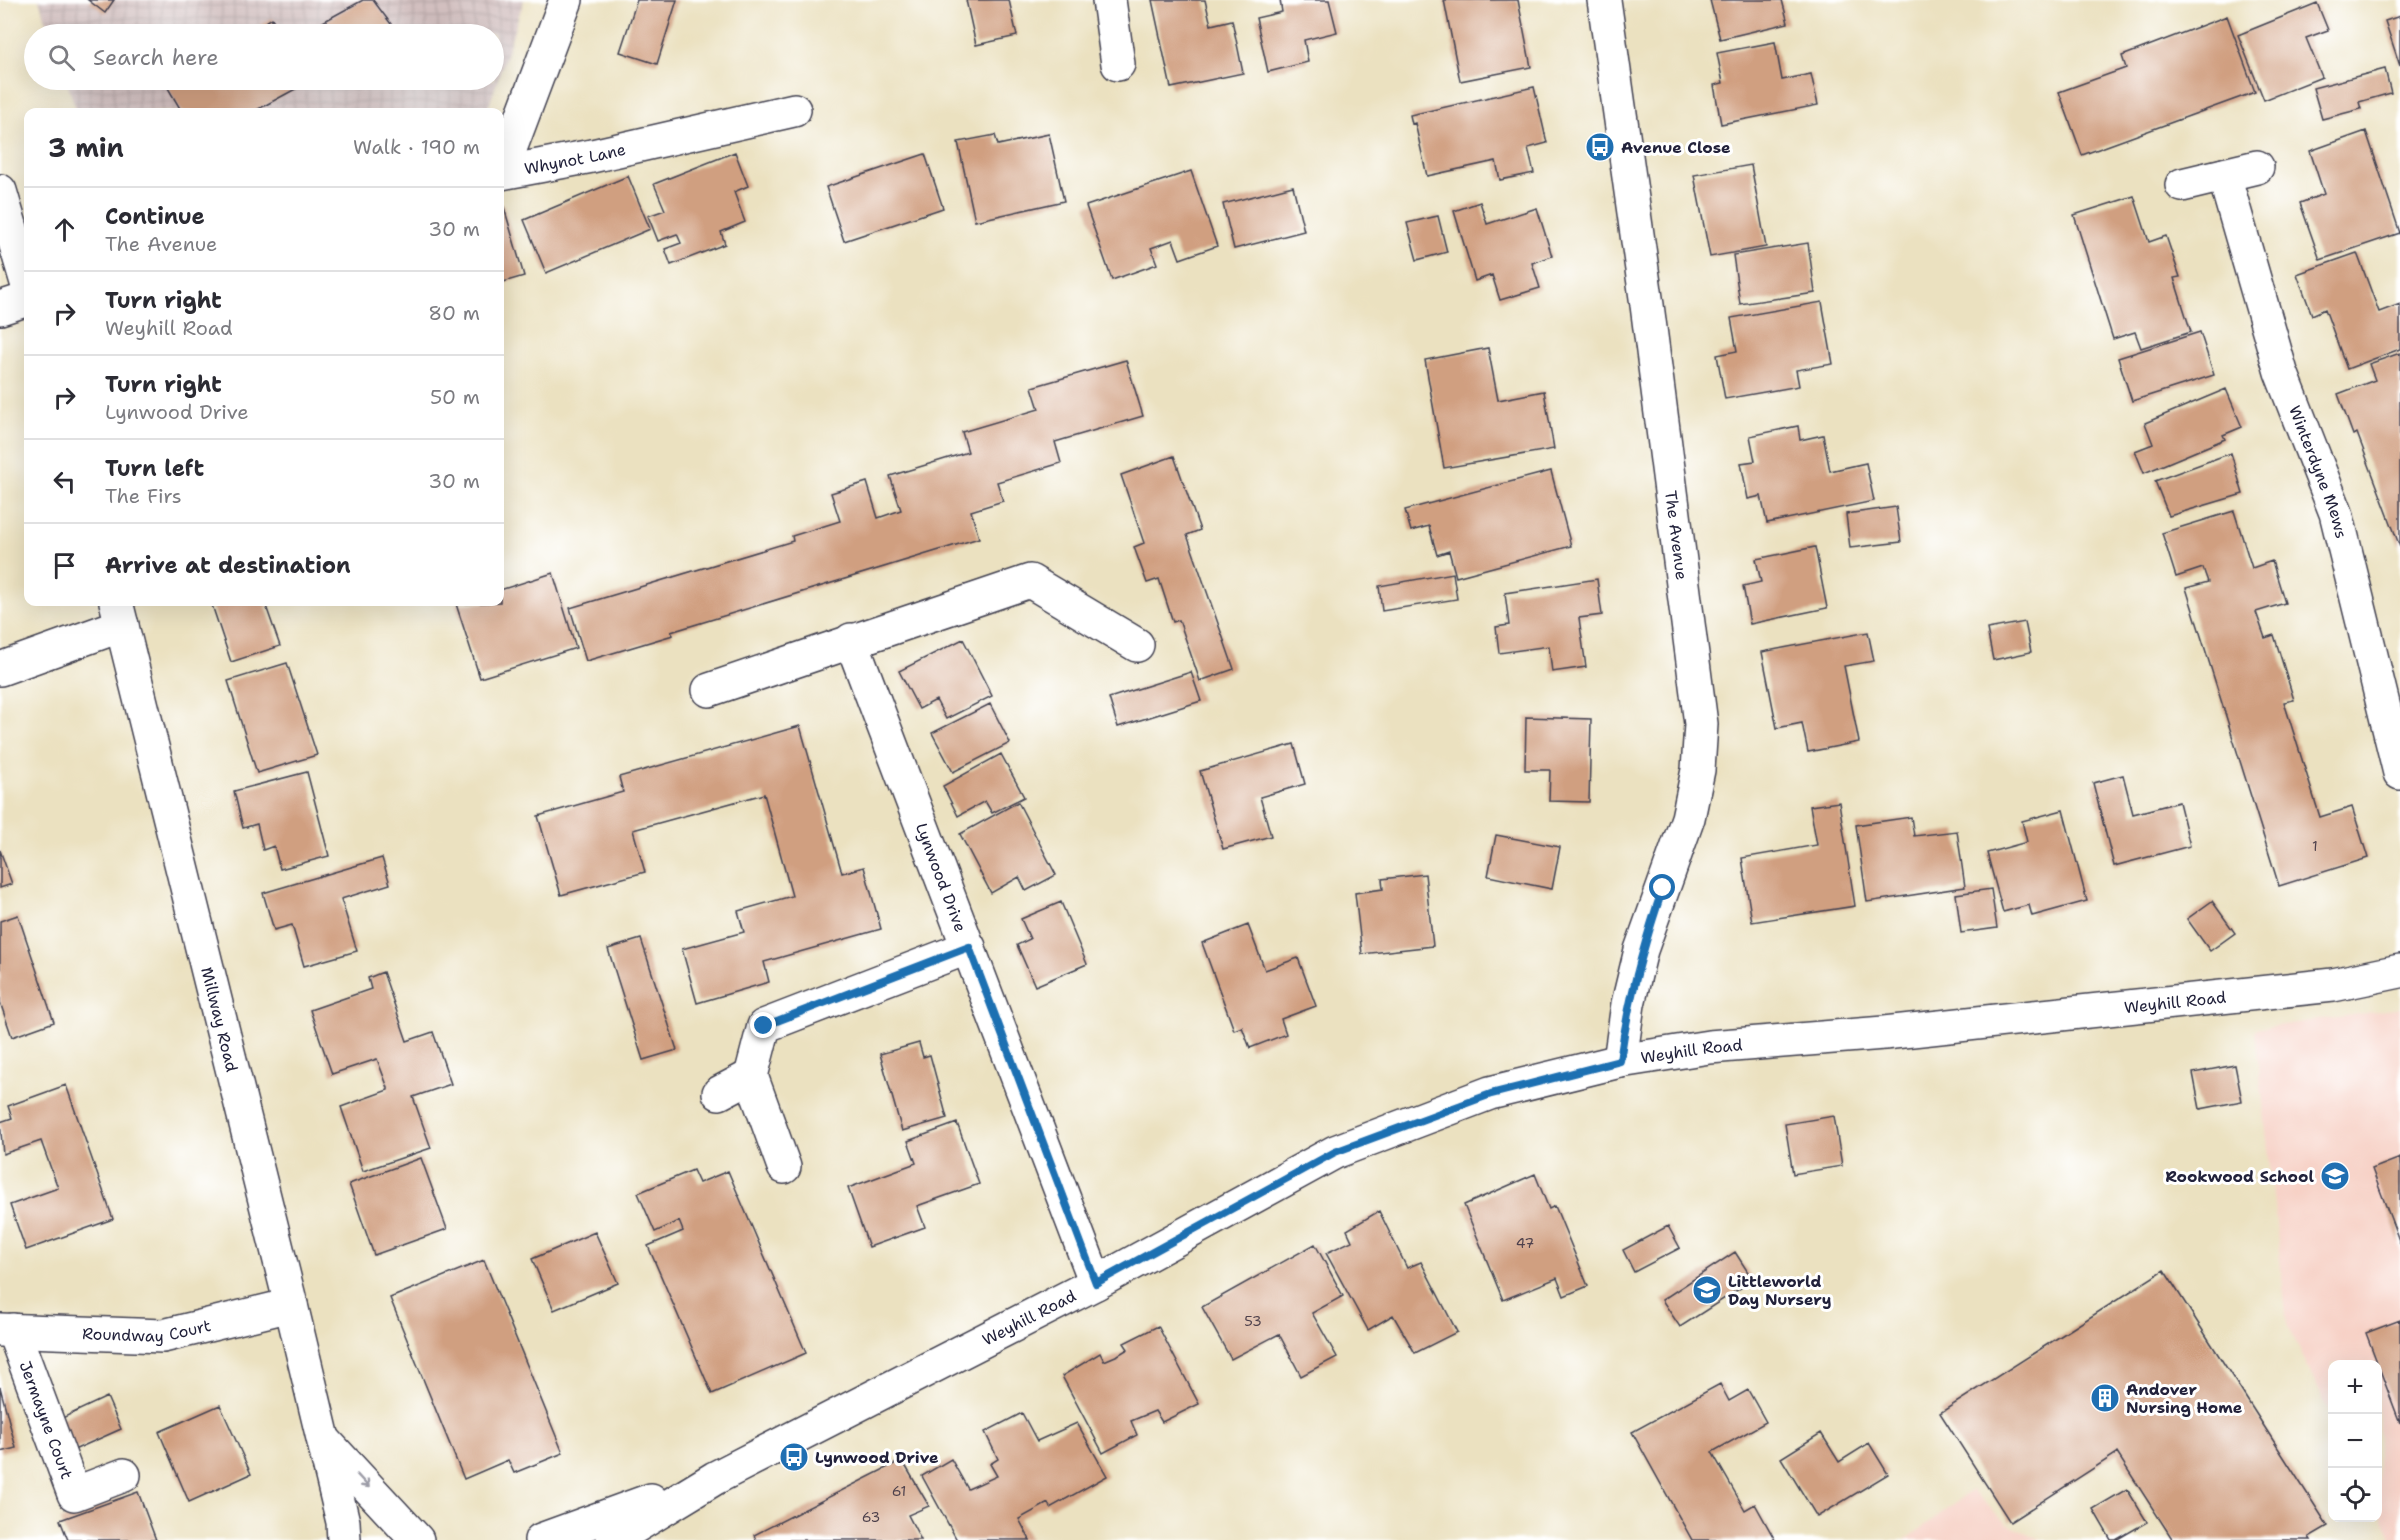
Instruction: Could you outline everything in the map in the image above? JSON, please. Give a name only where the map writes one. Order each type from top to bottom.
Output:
[{"type":"street","name":"Whynot Lane","points":[[504,165],[566,0]]},
{"type":"street","points":[[1108,0],[1118,64]]},
{"type":"street","name":"The Avenue","points":[[1604,0],[1701,724],[1698,770],[1688,818],[1641,950],[1628,1004],[1620,1061]]},
{"type":"street","name":"Whynot Lane","points":[[504,172],[592,156],[794,110]]},
{"type":"street","points":[[2182,185],[2257,167]]},
{"type":"street","name":"Winterdyne Mews","points":[[2224,175],[2281,372],[2336,513],[2400,773]]},
{"type":"street","points":[[0,191],[24,272]]},
{"type":"street","points":[[0,308],[24,300]]},
{"type":"street","points":[[709,690],[1030,581],[1137,645]]},
{"type":"street","points":[[0,669],[119,613]]},
{"type":"street","name":"Millway Road","points":[[119,613],[291,1305],[343,1522],[344,1540]]},
{"type":"street","name":"Lynwood Drive","points":[[851,640],[1096,1283]]},
{"type":"street","points":[[784,1167],[751,1076],[764,1026],[969,947]]},
{"type":"street","name":"Weyhill Road","points":[[613,1540],[715,1478],[1096,1283],[1335,1152],[1491,1094],[1620,1061],[1709,1047],[1884,1033],[2333,985],[2400,971]]},
{"type":"street","points":[[719,1093],[751,1076]]},
{"type":"street","name":"Roundway Court","points":[[6,1330],[164,1336],[291,1305]]},
{"type":"street","name":"Jermayne Court","points":[[6,1330],[74,1494],[124,1475]]},
{"type":"street","name":"Millway Road","points":[[323,1438],[417,1540]]},
{"type":"street","name":"Weyhill Road","points":[[541,1540],[715,1478]]},
{"type":"shaded area","points":[[39,0],[524,0],[504,61],[504,24],[47,24]]},
{"type":"shaded area","points":[[69,90],[494,90],[488,108],[76,108]]},
{"type":"shaded area","name":"Rookwood School","points":[[2400,1008],[2400,1540],[2393,1540],[2382,1517],[2382,1360],[2328,1360],[2328,1409],[2287,1324],[2255,1029]]},
{"type":"shaded area","points":[[1972,1490],[2007,1524],[2042,1540],[1906,1540]]},
{"type":"building","points":[[88,0],[114,0],[105,13]]},
{"type":"building","points":[[363,0],[373,0],[391,24],[319,24]]},
{"type":"building","points":[[637,0],[677,0],[657,64],[620,52]]},
{"type":"building","points":[[966,0],[1009,0],[1017,36],[976,45]]},
{"type":"building","points":[[1152,0],[1205,0],[1211,25],[1232,20],[1243,73],[1171,88]]},
{"type":"building","points":[[1280,0],[1329,0],[1337,32],[1304,40],[1308,62],[1268,72],[1256,18],[1282,12]]},
{"type":"building","points":[[1444,0],[1518,0],[1531,67],[1460,81]]},
{"type":"building","points":[[1710,0],[1782,0],[1788,23],[1720,39]]},
{"type":"building","points":[[2317,3],[2328,30],[2306,38],[2322,77],[2264,100],[2238,35]]},
{"type":"building","points":[[2227,16],[2255,92],[2082,155],[2059,92],[2126,68],[2122,56]]},
{"type":"building","points":[[2400,16],[2400,66],[2385,21]]},
{"type":"building","points":[[272,18],[275,24],[263,24]]},
{"type":"building","points":[[1775,42],[1782,80],[1811,74],[1818,105],[1721,124],[1714,85],[1723,83],[1717,53]]},
{"type":"building","points":[[2385,69],[2391,93],[2359,102],[2361,109],[2322,119],[2313,88]]},
{"type":"building","points":[[1534,87],[1547,143],[1528,148],[1534,173],[1500,180],[1496,161],[1427,176],[1415,123],[1412,124],[1410,115]]},
{"type":"building","points":[[169,90],[294,90],[260,108],[180,108]]},
{"type":"building","points":[[2366,131],[2400,233],[2320,260],[2300,203],[2324,194],[2310,151]]},
{"type":"building","points":[[1049,134],[1064,201],[975,221],[958,142],[995,135],[998,145]]},
{"type":"building","points":[[735,152],[748,186],[734,192],[745,222],[721,232],[725,244],[671,265],[665,249],[681,243],[677,234],[658,241],[648,216],[665,210],[654,184]]},
{"type":"building","points":[[925,154],[943,208],[844,241],[826,187]]},
{"type":"building","points":[[1751,165],[1766,247],[1710,257],[1694,175]]},
{"type":"building","points":[[1191,171],[1217,246],[1180,259],[1173,240],[1151,248],[1157,264],[1112,280],[1086,206]]},
{"type":"building","points":[[628,176],[650,229],[546,273],[524,220]]},
{"type":"building","points":[[1293,186],[1304,231],[1234,249],[1223,204]]},
{"type":"building","points":[[2134,196],[2149,242],[2166,236],[2180,277],[2174,278],[2191,332],[2141,348],[2135,332],[2113,339],[2074,215]]},
{"type":"building","points":[[1480,202],[1487,224],[1537,208],[1552,256],[1532,263],[1540,288],[1500,300],[1492,275],[1475,281],[1454,211]]},
{"type":"building","points":[[504,207],[524,276],[504,282]]},
{"type":"building","points":[[1438,216],[1447,252],[1417,260],[1407,223]]},
{"type":"building","points":[[1808,243],[1815,293],[1740,304],[1733,255]]},
{"type":"building","points":[[2357,253],[2379,312],[2400,304],[2400,349],[2347,369],[2325,309],[2312,315],[2297,274]]},
{"type":"building","points":[[1822,302],[1833,364],[1796,370],[1799,386],[1725,399],[1717,355],[1737,351],[1731,318]]},
{"type":"building","points":[[2200,332],[2214,375],[2132,401],[2118,358]]},
{"type":"building","points":[[1488,348],[1498,400],[1544,391],[1554,449],[1444,468],[1425,360]]},
{"type":"building","points":[[2400,353],[2400,547],[2357,433],[2353,435],[2338,394],[2375,380],[2369,364]]},
{"type":"building","points":[[1126,360],[1143,416],[1055,442],[1061,463],[997,482],[1003,501],[971,511],[979,538],[671,632],[673,635],[586,661],[570,608],[793,541],[792,536],[840,521],[831,493],[867,482],[878,518],[901,510],[890,476],[968,452],[962,432],[1039,409],[1032,387]]},
{"type":"building","points":[[2226,389],[2242,427],[2223,435],[2225,439],[2144,473],[2135,451],[2153,444],[2145,423]]},
{"type":"building","points":[[1798,426],[1800,440],[1823,435],[1830,471],[1866,463],[1874,501],[1767,523],[1761,496],[1748,499],[1741,463],[1755,461],[1750,436]]},
{"type":"building","points":[[2231,453],[2243,494],[2169,516],[2155,481]]},
{"type":"building","points":[[1174,456],[1200,530],[1187,535],[1234,669],[1200,681],[1179,620],[1173,622],[1159,579],[1147,583],[1134,547],[1144,543],[1121,475]]},
{"type":"building","points":[[1551,471],[1571,546],[1456,577],[1449,551],[1437,555],[1429,526],[1411,531],[1405,510]]},
{"type":"building","points":[[1896,507],[1901,542],[1850,548],[1846,514]]},
{"type":"building","points":[[2234,511],[2252,568],[2272,561],[2285,603],[2256,612],[2265,638],[2274,635],[2294,700],[2284,702],[2320,817],[2352,807],[2368,858],[2279,886],[2186,588],[2208,582],[2203,568],[2176,577],[2162,533]]},
{"type":"building","points":[[1815,547],[1827,608],[1750,624],[1743,586],[1761,582],[1756,559]]},
{"type":"building","points":[[553,573],[576,648],[480,678],[457,606],[504,606],[504,589]]},
{"type":"building","points":[[1453,573],[1457,599],[1382,611],[1379,586]]},
{"type":"building","points":[[1597,579],[1602,615],[1579,618],[1586,667],[1552,672],[1549,646],[1499,653],[1496,627],[1509,625],[1505,593]]},
{"type":"building","points":[[212,606],[266,606],[280,646],[231,662]]},
{"type":"building","points":[[2025,622],[2031,652],[1993,660],[1987,629]]},
{"type":"building","points":[[1868,632],[1874,661],[1844,666],[1859,742],[1808,752],[1802,723],[1777,728],[1762,652]]},
{"type":"building","points":[[963,639],[992,696],[946,719],[936,700],[919,709],[899,671]]},
{"type":"building","points":[[287,663],[317,755],[257,773],[228,681]]},
{"type":"building","points":[[1191,672],[1201,701],[1118,727],[1109,698]]},
{"type":"building","points":[[990,704],[1010,743],[953,772],[932,733]]},
{"type":"building","points":[[1526,717],[1591,719],[1589,802],[1549,801],[1550,770],[1525,770]]},
{"type":"building","points":[[800,726],[842,873],[864,867],[881,929],[764,962],[769,982],[697,1003],[682,949],[744,932],[738,911],[792,896],[764,794],[633,830],[645,872],[561,895],[538,816],[623,792],[619,777]]},
{"type":"building","points":[[1294,744],[1305,784],[1260,797],[1271,836],[1223,849],[1200,771]]},
{"type":"building","points":[[1001,754],[1024,797],[992,813],[985,801],[958,816],[943,786]]},
{"type":"building","points":[[307,772],[329,856],[280,869],[274,846],[263,850],[257,824],[243,828],[234,791]]},
{"type":"building","points":[[2123,775],[2133,814],[2179,802],[2190,846],[2114,866],[2093,783]]},
{"type":"building","points":[[1018,802],[1056,875],[1026,891],[1019,877],[991,893],[960,834]]},
{"type":"building","points":[[1839,802],[1855,906],[1752,922],[1742,858],[1817,845],[1810,806]]},
{"type":"building","points":[[2063,810],[2087,901],[2032,916],[2029,905],[2003,912],[1987,853],[2027,842],[2022,821]]},
{"type":"building","points":[[1911,817],[1914,836],[1957,831],[1965,887],[1867,902],[1856,825]]},
{"type":"building","points":[[1496,835],[1560,847],[1552,889],[1488,876]]},
{"type":"building","points":[[0,850],[12,884],[0,888]]},
{"type":"building","points":[[382,858],[390,884],[341,899],[357,951],[304,966],[292,925],[274,930],[263,893]]},
{"type":"building","points":[[1425,874],[1433,946],[1362,954],[1355,893],[1383,889],[1382,879]]},
{"type":"building","points":[[1991,889],[1997,928],[1961,933],[1956,894]]},
{"type":"building","points":[[2212,901],[2235,933],[2210,951],[2187,919]]},
{"type":"building","points":[[1061,902],[1087,964],[1035,986],[1017,945],[1030,939],[1021,919]]},
{"type":"building","points":[[18,915],[54,1022],[12,1037],[0,1002],[0,921]]},
{"type":"building","points":[[1248,925],[1265,970],[1298,958],[1316,1006],[1281,1019],[1286,1034],[1250,1048],[1242,1027],[1234,1030],[1202,943]]},
{"type":"building","points":[[641,939],[677,1050],[643,1060],[608,949]]},
{"type":"building","points":[[383,972],[407,1041],[433,1032],[451,1084],[413,1097],[431,1148],[363,1171],[341,1107],[388,1090],[388,1088],[377,1059],[332,1074],[310,1010],[371,989],[368,978]]},
{"type":"building","points":[[919,1043],[923,1057],[930,1055],[947,1118],[902,1131],[880,1054]]},
{"type":"building","points":[[2235,1065],[2242,1101],[2200,1109],[2193,1073]]},
{"type":"building","points":[[66,1085],[113,1219],[26,1250],[10,1205],[58,1188],[41,1141],[3,1154],[0,1122],[12,1118],[8,1106]]},
{"type":"building","points":[[1834,1116],[1842,1166],[1793,1174],[1785,1124]]},
{"type":"building","points":[[957,1123],[979,1184],[917,1206],[925,1227],[869,1247],[848,1188],[916,1163],[908,1141]]},
{"type":"building","points":[[421,1158],[447,1229],[374,1255],[349,1184]]},
{"type":"building","points":[[2400,1158],[2400,1243],[2372,1169]]},
{"type":"building","points":[[693,1170],[699,1183],[728,1171],[806,1353],[712,1394],[648,1246],[683,1231],[679,1221],[655,1232],[638,1193]]},
{"type":"building","points":[[1535,1174],[1549,1209],[1555,1206],[1588,1286],[1564,1296],[1557,1278],[1503,1300],[1464,1205]]},
{"type":"building","points":[[1379,1211],[1407,1268],[1421,1262],[1457,1332],[1415,1353],[1393,1315],[1368,1330],[1326,1253],[1352,1241],[1347,1230]]},
{"type":"building","points":[[1668,1226],[1680,1248],[1634,1272],[1623,1250]]},
{"type":"building","points":[[595,1232],[618,1283],[554,1310],[532,1259]]},
{"type":"building","points":[[1315,1244],[1343,1296],[1312,1313],[1337,1357],[1301,1376],[1279,1334],[1231,1359],[1202,1307]]},
{"type":"building","name":"Littleworld Day Nursery","points":[[1735,1252],[1753,1280],[1680,1327],[1662,1300]]},
{"type":"building","points":[[484,1260],[563,1453],[514,1473],[508,1460],[464,1479],[390,1298]]},
{"type":"building","name":"Andover Nursing Home","points":[[2164,1270],[2328,1526],[2309,1537],[2311,1540],[2173,1540],[2117,1453],[2010,1522],[1940,1413]]},
{"type":"building","points":[[2400,1320],[2400,1423],[2382,1375],[2382,1360],[2376,1360],[2366,1333]]},
{"type":"building","points":[[1158,1326],[1199,1404],[1162,1422],[1155,1411],[1131,1421],[1137,1435],[1103,1453],[1062,1376],[1100,1353],[1104,1361],[1118,1355],[1128,1349],[1124,1343]]},
{"type":"building","points":[[1720,1384],[1729,1401],[1748,1390],[1766,1422],[1712,1452],[1745,1510],[1755,1504],[1775,1540],[1692,1540],[1632,1432]]},
{"type":"building","points":[[0,1387],[16,1448],[0,1452]]},
{"type":"building","points":[[107,1397],[121,1429],[74,1450],[60,1419]]},
{"type":"building","points":[[220,1405],[251,1474],[189,1502],[159,1432]]},
{"type":"building","points":[[1022,1413],[1037,1441],[1077,1423],[1107,1476],[1050,1508],[1048,1503],[1019,1519],[1030,1540],[957,1540],[922,1476],[951,1459],[968,1489],[997,1476],[990,1464],[998,1459],[985,1432]]},
{"type":"building","points":[[1821,1433],[1839,1462],[1869,1443],[1888,1474],[1817,1517],[1781,1458]]},
{"type":"building","points":[[902,1460],[929,1506],[908,1515],[921,1540],[756,1540],[754,1535]]},
{"type":"building","points":[[2127,1489],[2147,1522],[2116,1540],[2111,1540],[2093,1509]]},
{"type":"building","points":[[138,1492],[156,1540],[68,1540],[60,1520]]},
{"type":"place","name":"Avenue Close","points":[[1600,147]]},
{"type":"place","name":"Rookwood School","points":[[2335,1176]]},
{"type":"place","name":"Littleworld Day Nursery","points":[[1707,1290]]},
{"type":"place","name":"Andover Nursing Home","points":[[2105,1398]]},
{"type":"place","name":"Lynwood Drive","points":[[794,1457]]},
{"type":"route","points":[[764,1026],[969,947],[1096,1283],[1335,1152],[1503,1090],[1620,1061],[1628,1004],[1641,950],[1663,888]]}]
